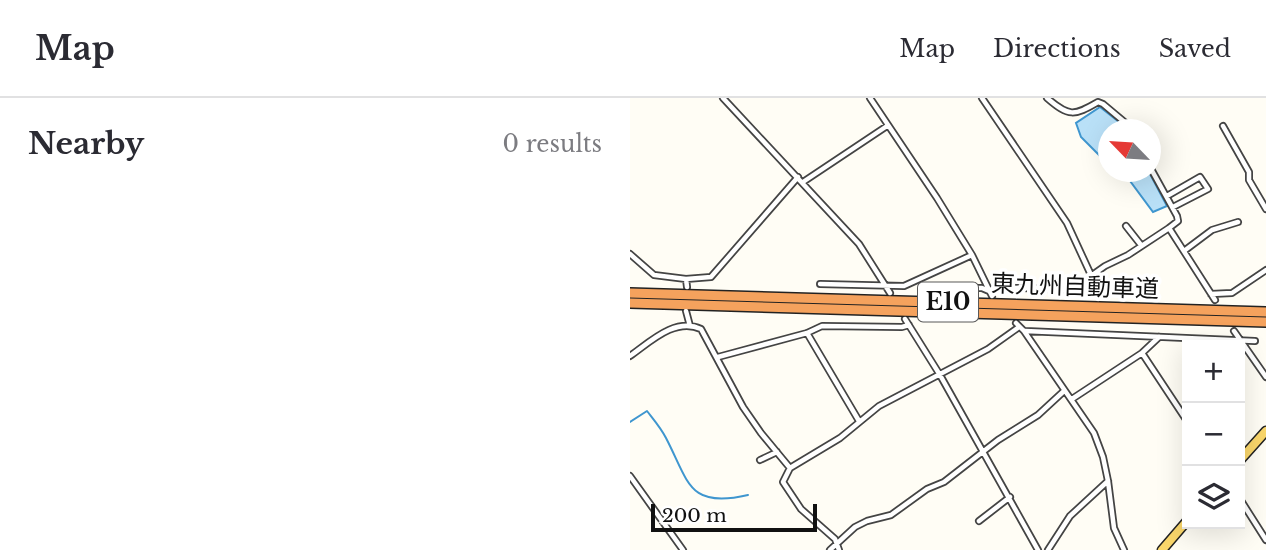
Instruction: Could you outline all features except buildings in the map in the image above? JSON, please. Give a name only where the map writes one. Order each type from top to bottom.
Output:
[{"type":"highway","name":"東九州自動車道","points":[[630,293],[1266,312]]},
{"type":"highway","name":"東九州自動車道","points":[[630,303],[1266,322]]},
{"type":"main road","points":[[1245,454],[1266,430]]},
{"type":"main road","points":[[1162,550],[1182,527]]},
{"type":"street","points":[[723,98],[859,244],[890,293]]},
{"type":"street","points":[[870,98],[937,198],[972,255],[991,293]]},
{"type":"street","points":[[982,98],[1067,223],[1091,275]]},
{"type":"street","points":[[1047,98],[1070,114],[1077,114],[1098,102],[1121,119]]},
{"type":"street","points":[[803,183],[887,126]]},
{"type":"street","points":[[1223,126],[1266,209]]},
{"type":"street","points":[[630,254],[654,275],[686,279],[711,278],[798,177]]},
{"type":"street","points":[[1167,196],[1200,177],[1208,189],[1173,207]]},
{"type":"street","points":[[991,293],[996,287],[1071,290],[1169,228],[1178,221],[1159,182]]},
{"type":"street","points":[[1184,251],[1212,230],[1238,222]]},
{"type":"street","points":[[1126,226],[1141,245]]},
{"type":"street","points":[[1169,228],[1215,300]]},
{"type":"street","points":[[820,284],[904,286],[972,255]]},
{"type":"street","points":[[1211,294],[1232,293],[1266,270]]},
{"type":"street","points":[[686,279],[687,287]]},
{"type":"street","points":[[966,288],[982,288],[991,293]]},
{"type":"street","points":[[686,311],[690,326]]},
{"type":"street","points":[[905,319],[940,375],[1038,550]]},
{"type":"street","points":[[718,358],[807,333],[822,326],[909,325]]},
{"type":"street","points":[[837,548],[835,539],[801,509],[783,482],[790,468],[840,438],[880,406],[988,349],[1017,325],[1024,331],[1094,433],[1103,457],[1114,528],[1124,550]]},
{"type":"street","points":[[630,356],[667,330],[690,326],[701,329],[743,407],[790,468]]},
{"type":"street","points":[[1024,331],[1240,340]]},
{"type":"street","points":[[1234,331],[1240,340]]},
{"type":"street","points":[[807,333],[859,421]]},
{"type":"street","points":[[1072,399],[1142,353],[1159,337]]},
{"type":"street","points":[[1245,340],[1255,341]]},
{"type":"street","points":[[1245,347],[1266,377]]},
{"type":"street","points":[[1142,353],[1182,413]]},
{"type":"street","points":[[830,550],[837,548],[855,527],[891,514],[927,489],[944,482],[1038,415],[1064,391]]},
{"type":"street","points":[[760,460],[777,452]]},
{"type":"street","points":[[630,476],[683,550]]},
{"type":"street","points":[[1048,550],[1070,516],[1108,481]]},
{"type":"street","points":[[979,521],[1010,497]]},
{"type":"street","points":[[1245,507],[1266,540]]},
{"type":"water","points":[[1100,107],[1115,119],[1098,119],[1098,154],[1081,137],[1076,123]]},
{"type":"water","points":[[1131,182],[1154,182],[1167,206],[1153,212]]},
{"type":"waterway","points":[[630,422],[647,411],[664,434],[686,479],[702,495],[713,498],[748,495]]},
{"type":"tunnel","points":[[992,296],[1016,323]]}]
